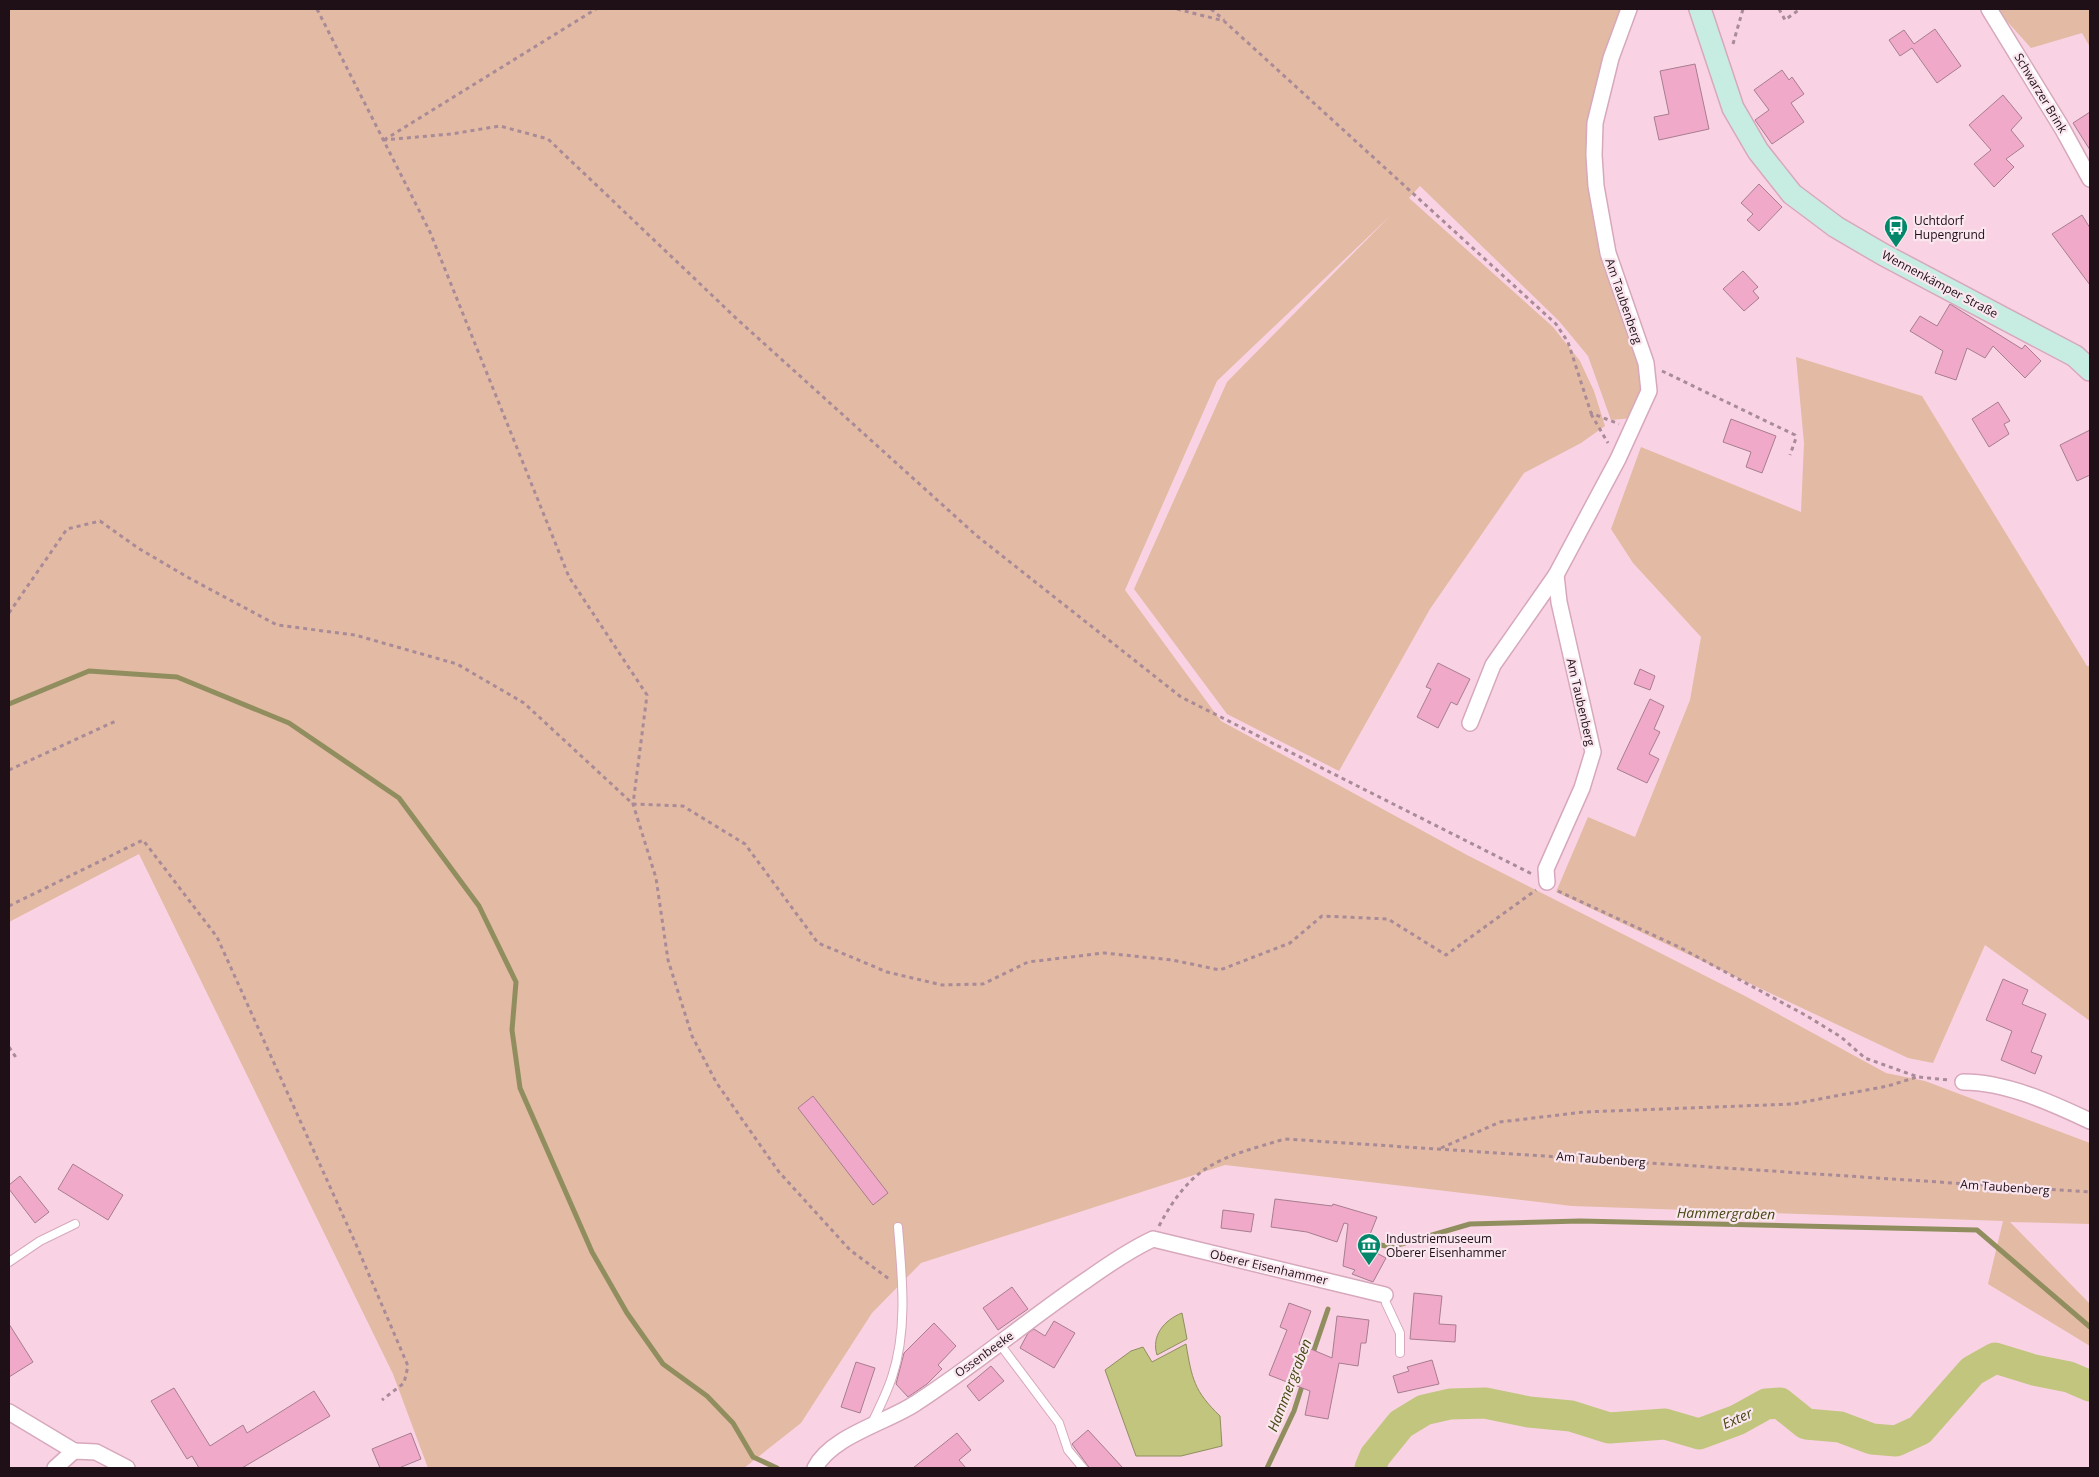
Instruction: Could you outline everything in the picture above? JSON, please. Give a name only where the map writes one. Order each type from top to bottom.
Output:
[{"type":"street","name":"Am Taubenberg","points":[[1470,723],[1493,665],[1556,575],[1639,417],[1650,391],[1646,363],[1608,253],[1596,186],[1594,155],[1595,123],[1611,58],[1629,9]]},
{"type":"street","name":"Wennenkämper Straße","points":[[1700,9],[1733,108],[1758,151],[1792,194],[1836,227],[2085,364]]},
{"type":"street","name":"Schwarzer Brink","points":[[1989,9],[2062,128],[2090,178]]},
{"type":"street","name":"Am Taubenberg","points":[[1547,882],[1546,869],[1582,788],[1593,752],[1560,602],[1556,575]]},
{"type":"street","points":[[1963,1082],[1993,1084],[2065,1109],[2090,1121]]},
{"type":"street","name":"Oberer Eisenhammer","points":[[1153,1239],[1385,1295]]},
{"type":"street","name":"Ossenbeeke","points":[[816,1468],[834,1448],[871,1425],[916,1403],[1063,1295],[1134,1248],[1153,1239]]},
{"type":"street","points":[[9,1412],[74,1451],[96,1452],[127,1468]]},
{"type":"street","points":[[55,1468],[74,1451]]},
{"type":"lane","points":[[9,1262],[40,1241],[76,1224]]},
{"type":"lane","points":[[871,1425],[893,1374],[901,1333],[902,1288],[898,1227]]},
{"type":"lane","points":[[1385,1295],[1386,1304],[1400,1333],[1400,1353]]},
{"type":"lane","points":[[999,1343],[1059,1423],[1068,1450],[1083,1468]]},
{"type":"path","points":[[317,9],[430,232],[569,577],[647,695],[633,804],[656,878],[668,960],[692,1036],[716,1082],[779,1172],[850,1250],[902,1288]]},
{"type":"path","points":[[384,140],[596,9]]},
{"type":"path","points":[[1177,9],[1224,21]]},
{"type":"path","points":[[1212,9],[1556,324],[1568,342],[1591,413],[1618,458]]},
{"type":"path","points":[[1719,63],[1733,44],[1742,9]]},
{"type":"path","points":[[1779,9],[1785,20],[1800,9]]},
{"type":"path","points":[[384,140],[451,134],[500,126],[548,139],[738,320],[977,536],[1181,696],[1547,882],[1555,890],[1679,947],[1807,1016],[1841,1038],[1865,1058],[1894,1070],[1918,1077],[1963,1082]]},
{"type":"path","points":[[1646,363],[1794,435],[1796,438],[1790,455]]},
{"type":"path","points":[[1591,413],[1616,424],[1626,425],[1639,417]]},
{"type":"path","points":[[9,613],[67,529],[100,521],[138,548],[277,625],[355,635],[457,664],[524,703],[633,804],[683,806],[745,844],[818,943],[887,972],[942,985],[983,984],[1028,962],[1104,953],[1172,960],[1220,970],[1290,943],[1322,916],[1388,919],[1446,955],[1547,882]]},
{"type":"path","points":[[9,770],[118,720]]},
{"type":"path","points":[[9,906],[143,840],[217,937],[408,1366],[404,1383],[382,1400]]},
{"type":"path","points":[[9,1047],[17,1059]]},
{"type":"path","points":[[1440,1149],[1500,1122],[1584,1112],[1793,1104],[1888,1086],[1918,1077]]},
{"type":"path","name":"Am Taubenberg","points":[[1153,1239],[1171,1204],[1199,1171],[1225,1157],[1285,1139],[2090,1192]]},
{"type":"shaded area","points":[[9,9],[1624,9],[1590,154],[1645,390],[1633,418],[1611,420],[1588,356],[1559,321],[1420,186],[1409,198],[1553,327],[1580,361],[1594,391],[1605,426],[1581,443],[1524,473],[1430,609],[1339,771],[1227,714],[1134,589],[1227,382],[1390,216],[1217,381],[1125,590],[1221,721],[1467,855],[1745,996],[1886,1073],[1925,1081],[2090,1143],[2090,1224],[2010,1222],[2090,1304],[2090,1346],[1988,1284],[2003,1221],[1572,1206],[1225,1165],[921,1263],[872,1313],[801,1423],[744,1468],[428,1468],[393,1374],[139,854],[9,922]]},
{"type":"shaded area","points":[[1996,9],[2090,9],[2090,47],[2082,33],[2031,48]]},
{"type":"shaded area","points":[[1796,357],[1922,396],[2087,666],[2090,666],[2090,1021],[1985,945],[1933,1063],[1908,1058],[1556,892],[1588,817],[1635,837],[1690,700],[1701,637],[1633,563],[1611,529],[1641,447],[1801,512],[1804,443]]},
{"type":"shaded area","points":[[1182,1313],[1187,1339],[1157,1355],[1156,1341],[1160,1330],[1170,1320]]},
{"type":"shaded area","points":[[1186,1344],[1190,1366],[1199,1391],[1220,1416],[1222,1446],[1181,1456],[1136,1456],[1105,1370],[1131,1351],[1143,1347],[1152,1362]]},
{"type":"building","points":[[1935,29],[1961,66],[1937,83],[1912,48],[1900,56],[1889,40],[1904,30],[1914,44]]},
{"type":"building","points":[[1695,64],[1709,129],[1659,140],[1654,117],[1669,114],[1660,71]]},
{"type":"building","points":[[1782,70],[1789,80],[1792,77],[1804,94],[1791,103],[1804,122],[1772,144],[1755,120],[1769,110],[1754,90]]},
{"type":"building","points":[[2003,95],[2022,118],[2011,130],[2024,146],[2006,159],[2014,167],[1994,187],[1974,164],[1991,150],[1969,125]]},
{"type":"building","points":[[2090,112],[2090,150],[2073,123]]},
{"type":"building","points":[[1759,184],[1782,207],[1759,231],[1747,220],[1753,214],[1741,203]]},
{"type":"building","points":[[2082,215],[2090,228],[2090,285],[2052,234]]},
{"type":"building","points":[[1743,271],[1758,287],[1753,291],[1759,298],[1744,311],[1723,289]]},
{"type":"building","points":[[1950,304],[2022,349],[2025,345],[2041,361],[2025,378],[1993,346],[1985,358],[1967,348],[1956,380],[1935,373],[1943,351],[1910,331],[1920,316],[1937,326]]},
{"type":"building","points":[[1998,402],[2010,421],[2004,424],[2009,434],[1989,447],[1972,419]]},
{"type":"building","points":[[1731,419],[1776,436],[1762,473],[1746,467],[1751,452],[1723,442]]},
{"type":"building","points":[[2090,430],[2090,475],[2077,481],[2060,445]]},
{"type":"building","points":[[1438,663],[1470,679],[1457,705],[1451,702],[1438,728],[1417,717],[1431,689],[1426,687]]},
{"type":"building","points":[[1640,669],[1655,676],[1650,690],[1634,684]]},
{"type":"building","points":[[1650,699],[1664,706],[1654,729],[1660,732],[1649,754],[1659,759],[1647,783],[1617,769]]},
{"type":"building","points":[[2003,979],[2028,990],[2022,1004],[2046,1014],[2031,1052],[2042,1056],[2035,1074],[2001,1060],[2012,1031],[1986,1020]]},
{"type":"building","points":[[813,1096],[888,1193],[873,1205],[798,1108]]},
{"type":"building","points":[[73,1164],[123,1195],[108,1220],[58,1189]]},
{"type":"building","points":[[20,1176],[49,1212],[35,1223],[9,1189],[9,1185]]},
{"type":"building","points":[[1275,1199],[1332,1206],[1333,1204],[1377,1217],[1365,1247],[1386,1258],[1373,1282],[1352,1274],[1355,1270],[1343,1266],[1348,1224],[1344,1223],[1337,1242],[1307,1232],[1271,1227]]},
{"type":"building","points":[[1223,1210],[1254,1214],[1251,1232],[1221,1228]]},
{"type":"building","points":[[1012,1287],[1028,1309],[998,1330],[983,1308]]},
{"type":"building","points":[[1414,1293],[1442,1296],[1439,1324],[1456,1325],[1455,1342],[1410,1339]]},
{"type":"building","points":[[1289,1303],[1311,1311],[1299,1344],[1332,1358],[1337,1316],[1369,1320],[1366,1343],[1361,1343],[1358,1366],[1339,1363],[1328,1419],[1305,1415],[1310,1391],[1269,1375],[1287,1330],[1280,1327]]},
{"type":"building","points":[[1054,1321],[1075,1333],[1054,1368],[1020,1348],[1028,1333],[1034,1329],[1045,1336]]},
{"type":"building","points":[[934,1323],[956,1346],[938,1365],[942,1369],[927,1384],[908,1397],[896,1384],[904,1353]]},
{"type":"building","points":[[9,1324],[33,1362],[9,1377]]},
{"type":"building","points":[[1432,1360],[1439,1384],[1398,1393],[1393,1376],[1409,1371],[1407,1367]]},
{"type":"building","points":[[856,1362],[875,1368],[860,1413],[841,1407]]},
{"type":"building","points":[[991,1366],[1004,1381],[979,1401],[967,1386]]},
{"type":"building","points":[[174,1388],[210,1446],[243,1425],[247,1433],[314,1391],[330,1416],[242,1468],[199,1468],[192,1456],[187,1459],[151,1401]]},
{"type":"building","points":[[1088,1430],[1123,1468],[1090,1468],[1088,1466],[1072,1444]]},
{"type":"building","points":[[411,1433],[421,1459],[399,1468],[380,1468],[372,1449]]},
{"type":"building","points":[[957,1433],[971,1450],[959,1460],[966,1468],[913,1468]]},
{"type":"waterway","points":[[9,704],[89,671],[177,677],[289,723],[399,798],[479,906],[516,982],[512,1030],[520,1088],[592,1252],[627,1313],[663,1364],[707,1396],[733,1423],[753,1457],[777,1468]]},
{"type":"waterway","name":"Hammergraben","points":[[1362,1246],[1365,1242],[1391,1247],[1470,1224],[1580,1221],[1977,1230],[2090,1327]]},
{"type":"waterway","name":"Hammergraben","points":[[1312,1356],[1328,1309]]},
{"type":"waterway","name":"Exter","points":[[1370,1468],[1375,1456],[1401,1424],[1424,1410],[1450,1404],[1485,1403],[1529,1412],[1571,1416],[1609,1428],[1665,1424],[1699,1434],[1737,1420],[1766,1404],[1780,1403],[1806,1424],[1840,1427],[1872,1439],[1896,1441],[1920,1430],[1972,1371],[1995,1358],[2034,1370],[2069,1377],[2090,1386]]},
{"type":"waterway","name":"Hammergraben","points":[[1267,1468],[1294,1411],[1303,1383]]},
{"type":"place","name":"Uchtdorf Hupengrund","points":[[1896,248]]},
{"type":"place","name":"Industriemuseeum Oberer Eisenhammer","points":[[1369,1266]]}]
